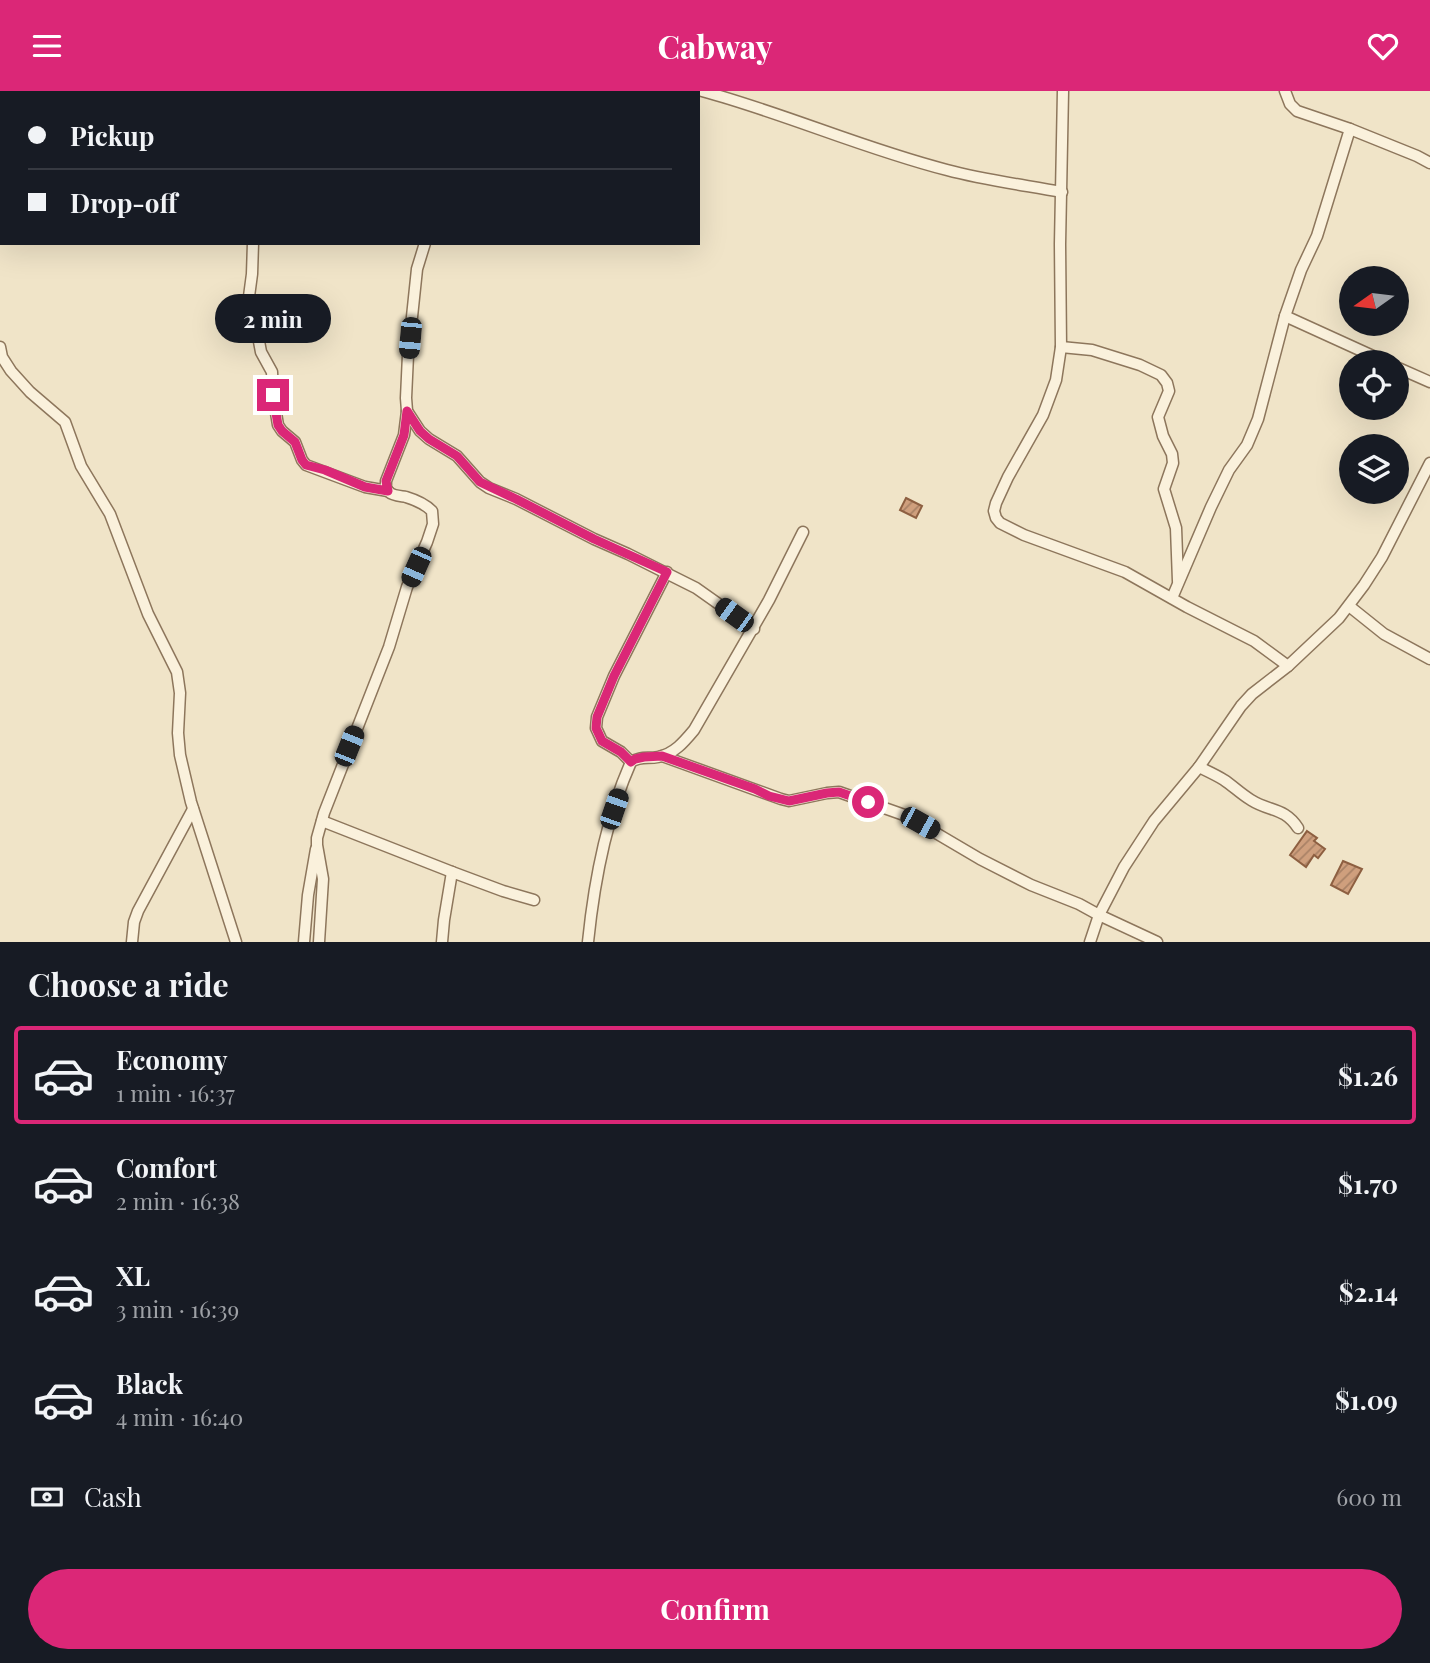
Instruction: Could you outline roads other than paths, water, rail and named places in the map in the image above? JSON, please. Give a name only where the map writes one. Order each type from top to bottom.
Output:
[{"type":"street","points":[[702,91],[947,171],[1062,192]]},
{"type":"street","points":[[1063,91],[1061,347],[1056,380],[1042,415],[996,503],[996,517],[1000,523],[1024,535],[1125,572],[1254,641],[1288,666]]},
{"type":"street","points":[[1285,91],[1290,104],[1297,111],[1350,129],[1430,163]]},
{"type":"street","points":[[1172,598],[1211,507],[1229,470],[1247,445],[1258,419],[1285,316],[1301,270],[1317,236],[1350,129]]},
{"type":"street","points":[[253,245],[249,316],[258,336],[261,352],[272,372],[278,425],[295,442],[306,465],[365,487],[388,491],[426,505],[432,511],[433,524],[407,587],[389,647],[322,821],[309,885],[304,942]]},
{"type":"street","points":[[388,491],[386,481],[404,435],[411,320],[417,269],[424,245]]},
{"type":"street","points":[[1285,316],[1360,350]]},
{"type":"street","points":[[0,347],[6,363],[17,378],[65,422],[81,466],[110,514],[148,614],[177,672],[180,693],[180,755],[193,809],[236,942]]},
{"type":"street","points":[[1061,347],[1092,350],[1140,365],[1161,375],[1167,383],[1169,391],[1158,417],[1172,454],[1173,463],[1164,489],[1176,528],[1178,585]]},
{"type":"street","points":[[1409,373],[1430,382]]},
{"type":"street","points":[[407,411],[420,431],[457,456],[480,482],[667,572],[696,588],[754,629]]},
{"type":"street","points":[[1090,942],[1099,915],[1124,867],[1154,821],[1199,767],[1241,706],[1339,618],[1382,557],[1430,463]]},
{"type":"street","points":[[662,756],[679,747],[694,730],[754,629],[803,532]]},
{"type":"street","points":[[631,762],[621,752],[602,741],[596,728],[597,717],[614,676],[667,572]]},
{"type":"street","points":[[1349,605],[1384,634],[1430,659]]},
{"type":"street","points":[[589,942],[603,850],[631,762],[644,757],[662,756],[780,799],[789,801],[839,792],[907,816],[1031,885],[1079,904],[1157,942]]},
{"type":"street","points":[[1199,767],[1226,781],[1253,801],[1281,811],[1298,828]]},
{"type":"street","points":[[132,942],[138,912],[193,809]]},
{"type":"street","points":[[322,821],[452,873],[534,900]]},
{"type":"street","points":[[317,845],[323,879],[319,942]]},
{"type":"street","points":[[442,942],[452,873]]}]
